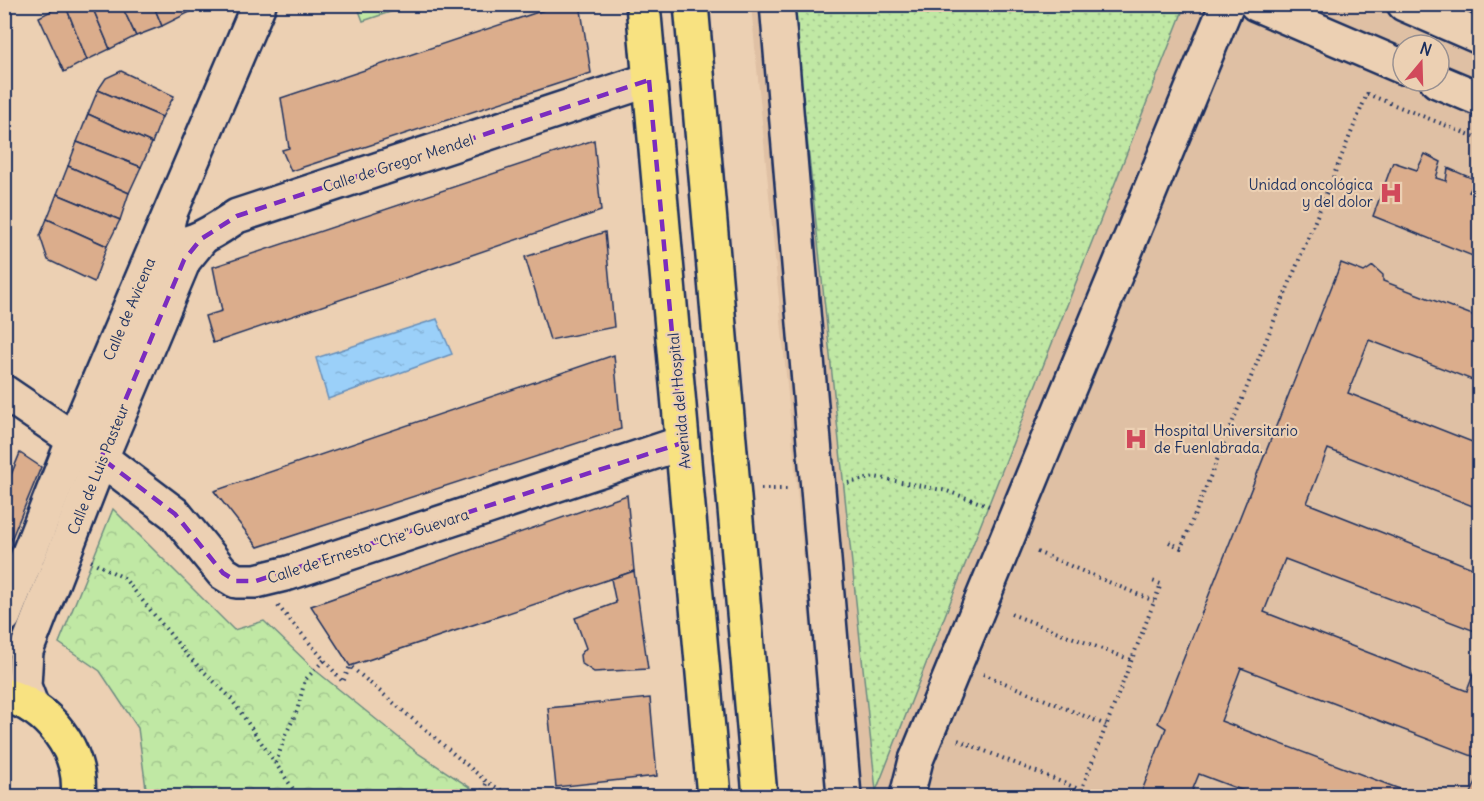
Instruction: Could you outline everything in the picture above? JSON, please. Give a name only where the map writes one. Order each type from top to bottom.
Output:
[{"type":"main road","name":"Avenida del Hospital","points":[[643,4],[714,796]]},
{"type":"main road","points":[[691,4],[760,796]]},
{"type":"main road","points":[[18,701],[52,723],[67,744],[76,768],[80,795]]},
{"type":"street","name":"Calle de Avicena","points":[[4,616],[74,439],[259,4]]},
{"type":"street","points":[[777,4],[844,796]]},
{"type":"street","points":[[907,796],[916,760],[1227,4]]},
{"type":"street","points":[[1256,4],[1391,62]]},
{"type":"street","points":[[1404,4],[1479,37]]},
{"type":"street","name":"Calle de Gregor Mendel","points":[[201,239],[237,216],[650,80]]},
{"type":"street","points":[[1451,87],[1479,99]]},
{"type":"street","points":[[169,217],[168,231],[174,240],[183,243],[201,239]]},
{"type":"street","name":"Calle de Luis Pasteur","points":[[18,701],[24,686],[26,651],[101,458],[184,260],[201,239]]},
{"type":"street","name":"Calle de Ernesto \"Che\" Guevara","points":[[4,392],[101,458],[175,514],[223,573],[236,581],[256,581],[290,573],[682,443]]},
{"type":"path","points":[[1169,542],[1181,548],[1366,94],[1479,139]]},
{"type":"path","points":[[733,488],[818,489],[875,477],[947,491],[996,509],[1011,530]]},
{"type":"path","points":[[64,552],[92,562],[124,578],[188,656],[230,697],[298,796]]},
{"type":"path","points":[[1037,552],[1154,601]]},
{"type":"path","points":[[256,581],[343,682],[350,666],[487,782],[511,796]]},
{"type":"path","points":[[1079,796],[1161,584],[1152,581]]},
{"type":"path","points":[[1011,614],[1131,660]]},
{"type":"path","points":[[276,764],[285,736],[297,711],[305,680],[324,660]]},
{"type":"path","points":[[983,674],[1106,725]]},
{"type":"path","points":[[958,740],[1081,790]]},
{"type":"path","points":[[480,796],[487,782]]},
{"type":"highlighted area","points":[[649,80],[682,443],[256,581],[236,581],[223,573],[175,514],[101,458],[184,260],[201,239],[237,216]]},
{"type":"shaded area","name":"Hospital Universitario de Fuenlabrada.","points":[[1462,4],[1479,12],[1479,796],[826,796],[751,5]]},
{"type":"green space","points":[[357,4],[411,5],[363,21]]},
{"type":"green space","points":[[793,5],[1185,5],[876,791]]},
{"type":"green space","points":[[113,509],[234,630],[264,621],[315,670],[419,754],[483,796],[147,796],[138,728],[100,671],[59,643]]},
{"type":"water","points":[[437,319],[452,354],[328,399],[316,358]]},
{"type":"building","points":[[65,4],[87,60],[64,72],[39,17]]},
{"type":"building","points":[[65,4],[91,4],[110,49],[87,60]]},
{"type":"building","points":[[91,4],[121,4],[136,36],[110,49]]},
{"type":"building","points":[[121,4],[153,4],[162,26],[136,36]]},
{"type":"building","points":[[153,4],[186,4],[190,12],[162,26]]},
{"type":"building","points":[[186,4],[205,4],[190,12]]},
{"type":"building","points":[[562,4],[580,4],[591,73],[291,171],[282,150],[289,148],[281,98]]},
{"type":"building","points":[[121,71],[174,96],[162,117],[98,90],[106,78]]},
{"type":"building","points":[[98,90],[162,117],[152,143],[88,114]]},
{"type":"building","points":[[88,114],[152,143],[141,167],[77,142]]},
{"type":"building","points":[[594,140],[601,211],[213,343],[205,316],[222,311],[213,267]]},
{"type":"building","points":[[77,142],[141,167],[129,193],[68,166]]},
{"type":"building","points":[[1425,154],[1441,162],[1436,178],[1446,181],[1448,168],[1476,180],[1469,192],[1480,195],[1480,259],[1373,216],[1393,162],[1417,170]]},
{"type":"building","points":[[68,166],[129,193],[120,220],[57,194]]},
{"type":"building","points":[[57,194],[120,220],[107,246],[47,219]]},
{"type":"building","points":[[47,219],[107,246],[94,282],[48,260],[40,236]]},
{"type":"building","points":[[605,232],[614,327],[550,340],[525,257]]},
{"type":"building","points":[[1341,263],[1364,272],[1373,266],[1383,275],[1383,281],[1480,318],[1480,383],[1369,340],[1348,393],[1480,445],[1480,509],[1328,449],[1307,503],[1480,571],[1480,633],[1285,559],[1264,612],[1467,691],[1480,657],[1480,759],[1241,668],[1221,721],[1418,796],[1257,796],[1199,774],[1190,796],[1140,796],[1166,728],[1158,723]]},
{"type":"building","points":[[614,355],[621,429],[258,547],[214,491]]},
{"type":"building","points":[[20,453],[41,467],[4,557],[4,492]]},
{"type":"building","points":[[627,495],[634,571],[350,666],[311,606]]},
{"type":"building","points":[[634,571],[648,669],[594,672],[581,663],[580,655],[586,648],[575,618],[616,603],[611,579]]},
{"type":"building","points":[[650,698],[657,776],[556,787],[548,708]]},
{"type":"building","points":[[1480,772],[1480,796],[1470,796]]},
{"type":"place","name":"Unidad oncológica y del dolor","points":[[1391,193]]},
{"type":"place","name":"Hospital Universitario de Fuenlabrada.","points":[[1136,439]]}]
